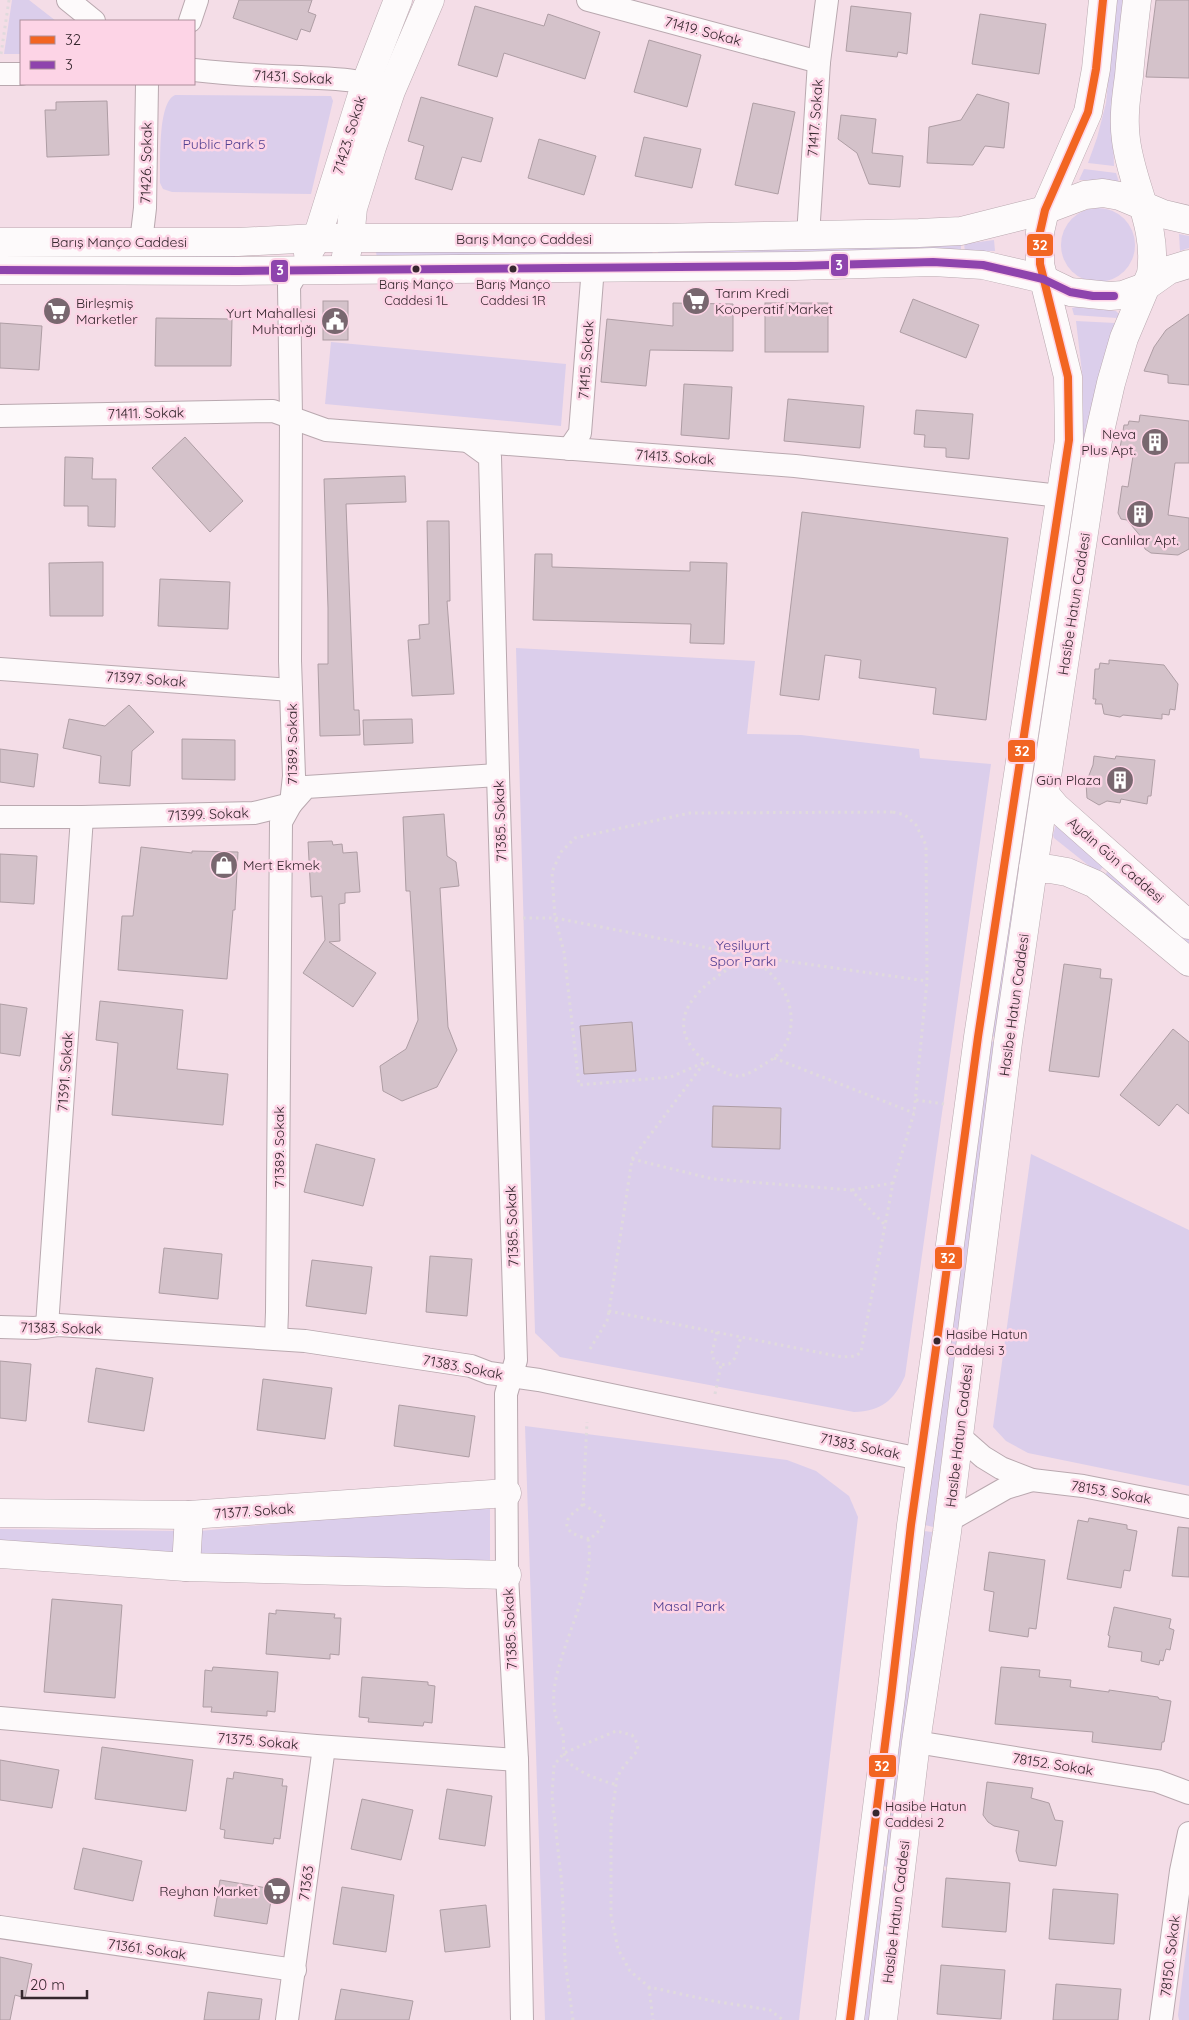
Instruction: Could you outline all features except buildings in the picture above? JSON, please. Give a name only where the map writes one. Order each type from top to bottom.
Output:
[{"type":"main road","name":"71423. Sokak","points":[[334,250],[353,208],[398,0]]},
{"type":"main road","name":"71423. Sokak","points":[[378,87],[430,0]]},
{"type":"main road","points":[[850,2020],[920,1459],[978,1037],[1069,440],[1068,377],[1043,279],[1039,247],[1040,232],[1045,210],[1090,105],[1096,69],[1103,0]]},
{"type":"main road","name":"Hasibe Hatun Caddesi","points":[[883,2020],[916,1742],[948,1521],[1008,1042],[1098,440],[1124,338],[1150,274],[1153,244],[1144,206],[1132,171],[1125,127],[1136,0]]},
{"type":"main road","points":[[1045,210],[1085,195],[1103,193],[1120,196],[1144,206],[1189,220]]},
{"type":"main road","name":"Barış Manço Caddesi","points":[[334,250],[616,239],[961,231],[1045,210]]},
{"type":"main road","name":"Barış Manço Caddesi","points":[[0,242],[238,242],[593,267],[795,266],[933,262],[984,265],[1043,279]]},
{"type":"main road","points":[[299,269],[334,250]]},
{"type":"main road","points":[[1043,279],[1070,292],[1093,296],[1123,295],[1145,287],[1169,270],[1189,264]]},
{"type":"main road","name":"Barış Manço Caddesi","points":[[0,270],[299,269]]},
{"type":"main road","name":"Aydın Gün Caddesi","points":[[1045,794],[1056,807],[1185,913]]},
{"type":"main road","points":[[1033,869],[1050,868],[1067,872],[1095,884],[1189,962]]},
{"type":"main road","name":"71377. Sokak","points":[[0,1513],[189,1515],[507,1493]]},
{"type":"main road","points":[[186,1567],[189,1515]]},
{"type":"main road","points":[[0,1554],[186,1567],[507,1575]]},
{"type":"street","points":[[68,0],[93,20]]},
{"type":"street","points":[[190,20],[197,0]]},
{"type":"street","name":"71419. Sokak","points":[[588,0],[819,62]]},
{"type":"street","name":"71417. Sokak","points":[[808,236],[819,62],[827,0]]},
{"type":"street","name":"71431. Sokak","points":[[195,70],[378,87]]},
{"type":"street","points":[[0,74],[20,74]]},
{"type":"street","name":"71426. Sokak","points":[[141,242],[145,208],[147,85]]},
{"type":"street","name":"71415. Sokak","points":[[569,449],[580,433],[593,267]]},
{"type":"street","name":"71389. Sokak","points":[[276,1339],[278,1302],[281,822],[290,804],[294,776],[291,690],[289,286],[299,269]]},
{"type":"street","name":"71411. Sokak","points":[[0,416],[273,411],[291,417]]},
{"type":"street","name":"71413. Sokak","points":[[291,417],[326,430],[795,466],[1060,496]]},
{"type":"street","name":"71385. Sokak","points":[[468,441],[490,456],[516,1360],[506,1394],[507,1575],[517,1760],[522,2020]]},
{"type":"street","name":"71397. Sokak","points":[[0,669],[291,690]]},
{"type":"street","points":[[290,804],[306,787],[498,775]]},
{"type":"street","name":"71399. Sokak","points":[[0,817],[254,813],[290,804]]},
{"type":"street","name":"71391. Sokak","points":[[47,1326],[82,817]]},
{"type":"street","name":"71383. Sokak","points":[[0,1327],[36,1328],[47,1326],[305,1341],[471,1366],[489,1373],[539,1380],[920,1459]]},
{"type":"street","name":"78153. Sokak","points":[[958,1435],[982,1457],[1001,1468],[1032,1480],[1083,1486],[1189,1507]]},
{"type":"street","name":"78153. Sokak","points":[[948,1521],[1006,1488],[1032,1480]]},
{"type":"street","name":"71375. Sokak","points":[[0,1718],[324,1747],[517,1760]]},
{"type":"street","name":"78152. Sokak","points":[[916,1742],[1157,1781],[1189,1793]]},
{"type":"street","name":"71363","points":[[287,2020],[324,1747]]},
{"type":"street","name":"78150. Sokak","points":[[1161,2020],[1181,1871],[1189,1832]]},
{"type":"street","name":"71361. Sokak","points":[[0,1927],[295,1970]]},
{"type":"path","points":[[0,57],[9,0]]},
{"type":"path","points":[[609,1311],[842,1357],[856,1356],[861,1352],[893,1183],[914,1113],[927,981],[926,846],[916,825],[905,815],[893,812],[690,813],[575,838],[562,852],[552,872],[556,918],[564,952],[580,1085],[671,1077],[705,1062]]},
{"type":"path","points":[[517,918],[556,918],[750,956],[927,981]]},
{"type":"path","points":[[750,956],[778,982],[792,1010],[791,1032],[783,1050],[774,1058],[747,1074],[736,1076],[705,1062],[691,1048],[684,1029],[686,1009],[704,986],[750,956]]},
{"type":"path","points":[[774,1058],[914,1113]]},
{"type":"path","points":[[590,1349],[607,1321],[632,1159],[705,1062]]},
{"type":"path","points":[[915,1100],[950,1105]]},
{"type":"path","points":[[632,1159],[713,1179],[851,1190],[893,1183]]},
{"type":"path","points":[[851,1190],[885,1225]]},
{"type":"path","points":[[717,1332],[712,1353],[714,1361],[720,1365],[729,1364],[734,1358],[741,1338]]},
{"type":"path","points":[[715,1394],[720,1365]]},
{"type":"path","points":[[587,1422],[583,1504],[567,1522],[568,1529],[573,1535],[588,1539]]},
{"type":"path","points":[[583,1504],[601,1516],[604,1521],[601,1529],[588,1539]]},
{"type":"path","points":[[588,1539],[591,1552],[589,1570],[565,1646],[554,1691],[556,1718],[563,1733],[564,1753],[567,1761],[593,1778],[617,1785]]},
{"type":"path","points":[[573,2020],[565,1961],[562,1886],[552,1796],[554,1765],[564,1753],[616,1731],[632,1735],[637,1743],[638,1750],[617,1777],[611,1822],[611,1915],[618,1949],[630,1971],[649,1987],[714,2001],[770,2010],[783,2020]]},
{"type":"path","points":[[649,1987],[653,2020]]},
{"type":"green space","points":[[12,0],[29,0],[55,20],[20,20],[20,54],[4,54]]},
{"type":"green space","points":[[1116,0],[1123,0],[1112,104],[1114,166],[1088,163],[1106,103]]},
{"type":"green space","name":"Public Park 5","points":[[175,95],[331,96],[333,101],[311,194],[172,192],[163,189],[160,183],[161,135],[165,109],[169,100]]},
{"type":"green space","points":[[1084,169],[1116,173],[1119,182],[1079,180]]},
{"type":"green space","points":[[1098,208],[1112,211],[1124,219],[1132,231],[1135,245],[1132,259],[1124,271],[1112,279],[1098,282],[1084,279],[1072,271],[1064,259],[1061,245],[1064,231],[1072,219],[1084,211]]},
{"type":"green space","points":[[1179,234],[1189,236],[1189,248],[1180,251]]},
{"type":"green space","points":[[994,240],[995,251],[965,251],[964,244]]},
{"type":"green space","points":[[961,245],[961,250],[658,255],[658,250]]},
{"type":"green space","points":[[652,250],[653,255],[377,258],[376,252]]},
{"type":"green space","points":[[235,251],[235,258],[0,259],[0,253]]},
{"type":"green space","points":[[1072,308],[1116,311],[1119,314],[1117,318],[1074,315]]},
{"type":"green space","points":[[1076,321],[1115,323],[1105,355],[1046,707],[1039,706],[1082,417],[1083,381]]},
{"type":"green space","points":[[331,342],[566,364],[561,426],[325,404]]},
{"type":"green space","name":"Yeşilyurt Spor Parkı","points":[[516,648],[755,661],[747,734],[801,735],[919,749],[920,758],[991,764],[905,1376],[891,1398],[879,1407],[854,1412],[560,1357],[535,1333]]},
{"type":"green space","points":[[1039,711],[1044,712],[996,1037],[990,1036]]},
{"type":"green space","points":[[1056,824],[1106,863],[1098,873],[1054,838]]},
{"type":"green space","points":[[1110,867],[1189,940],[1189,947],[1104,877]]},
{"type":"green space","points":[[989,1041],[995,1042],[933,1527],[925,1525]]},
{"type":"green space","points":[[1031,1154],[1189,1230],[1189,1486],[1028,1453],[1006,1441],[993,1427]]},
{"type":"green space","name":"Masal Park","points":[[525,1426],[787,1460],[816,1471],[849,1496],[858,1517],[799,2020],[545,2020]]},
{"type":"green space","points":[[490,1503],[490,1567],[199,1556],[200,1531]]},
{"type":"green space","points":[[0,1529],[178,1531],[177,1556],[0,1548]]},
{"type":"green space","points":[[924,1531],[932,1532],[888,1867],[883,1866]]},
{"type":"green space","points":[[883,1870],[888,1871],[870,2020],[864,2020]]},
{"type":"green space","points":[[1189,1927],[1189,2020],[1179,2020],[1178,2015]]},
{"type":"transit line","name":"32","points":[[850,2020],[911,1525],[978,1037],[1069,440],[1068,377],[1040,264],[1040,232],[1045,210],[1088,112],[1096,69],[1103,0]]},
{"type":"transit line","name":"3","points":[[0,270],[239,271],[795,266],[933,262],[983,265],[1043,279],[1070,292],[1093,296],[1114,296]]},
{"type":"place","name":"Barış Manço Caddesi 1L","points":[[416,269]]},
{"type":"place","name":"Barış Manço Caddesi 1R","points":[[513,269]]},
{"type":"place","name":"Tarım Kredi Kooperatif Market","points":[[696,301]]},
{"type":"place","name":"Birleşmiş Marketler","points":[[57,311]]},
{"type":"place","name":"Yurt Mahallesi Muhtarlığı","points":[[335,321]]},
{"type":"place","name":"Neva Plus Apt.","points":[[1155,442]]},
{"type":"place","name":"Canlılar Apt.","points":[[1140,514]]},
{"type":"place","name":"Gün Plaza","points":[[1120,780]]},
{"type":"place","name":"Mert Ekmek","points":[[224,865]]},
{"type":"place","name":"Hasibe Hatun Caddesi 3","points":[[937,1341]]},
{"type":"place","name":"Hasibe Hatun Caddesi 2","points":[[876,1813]]},
{"type":"place","name":"Reyhan Market","points":[[277,1891]]}]
